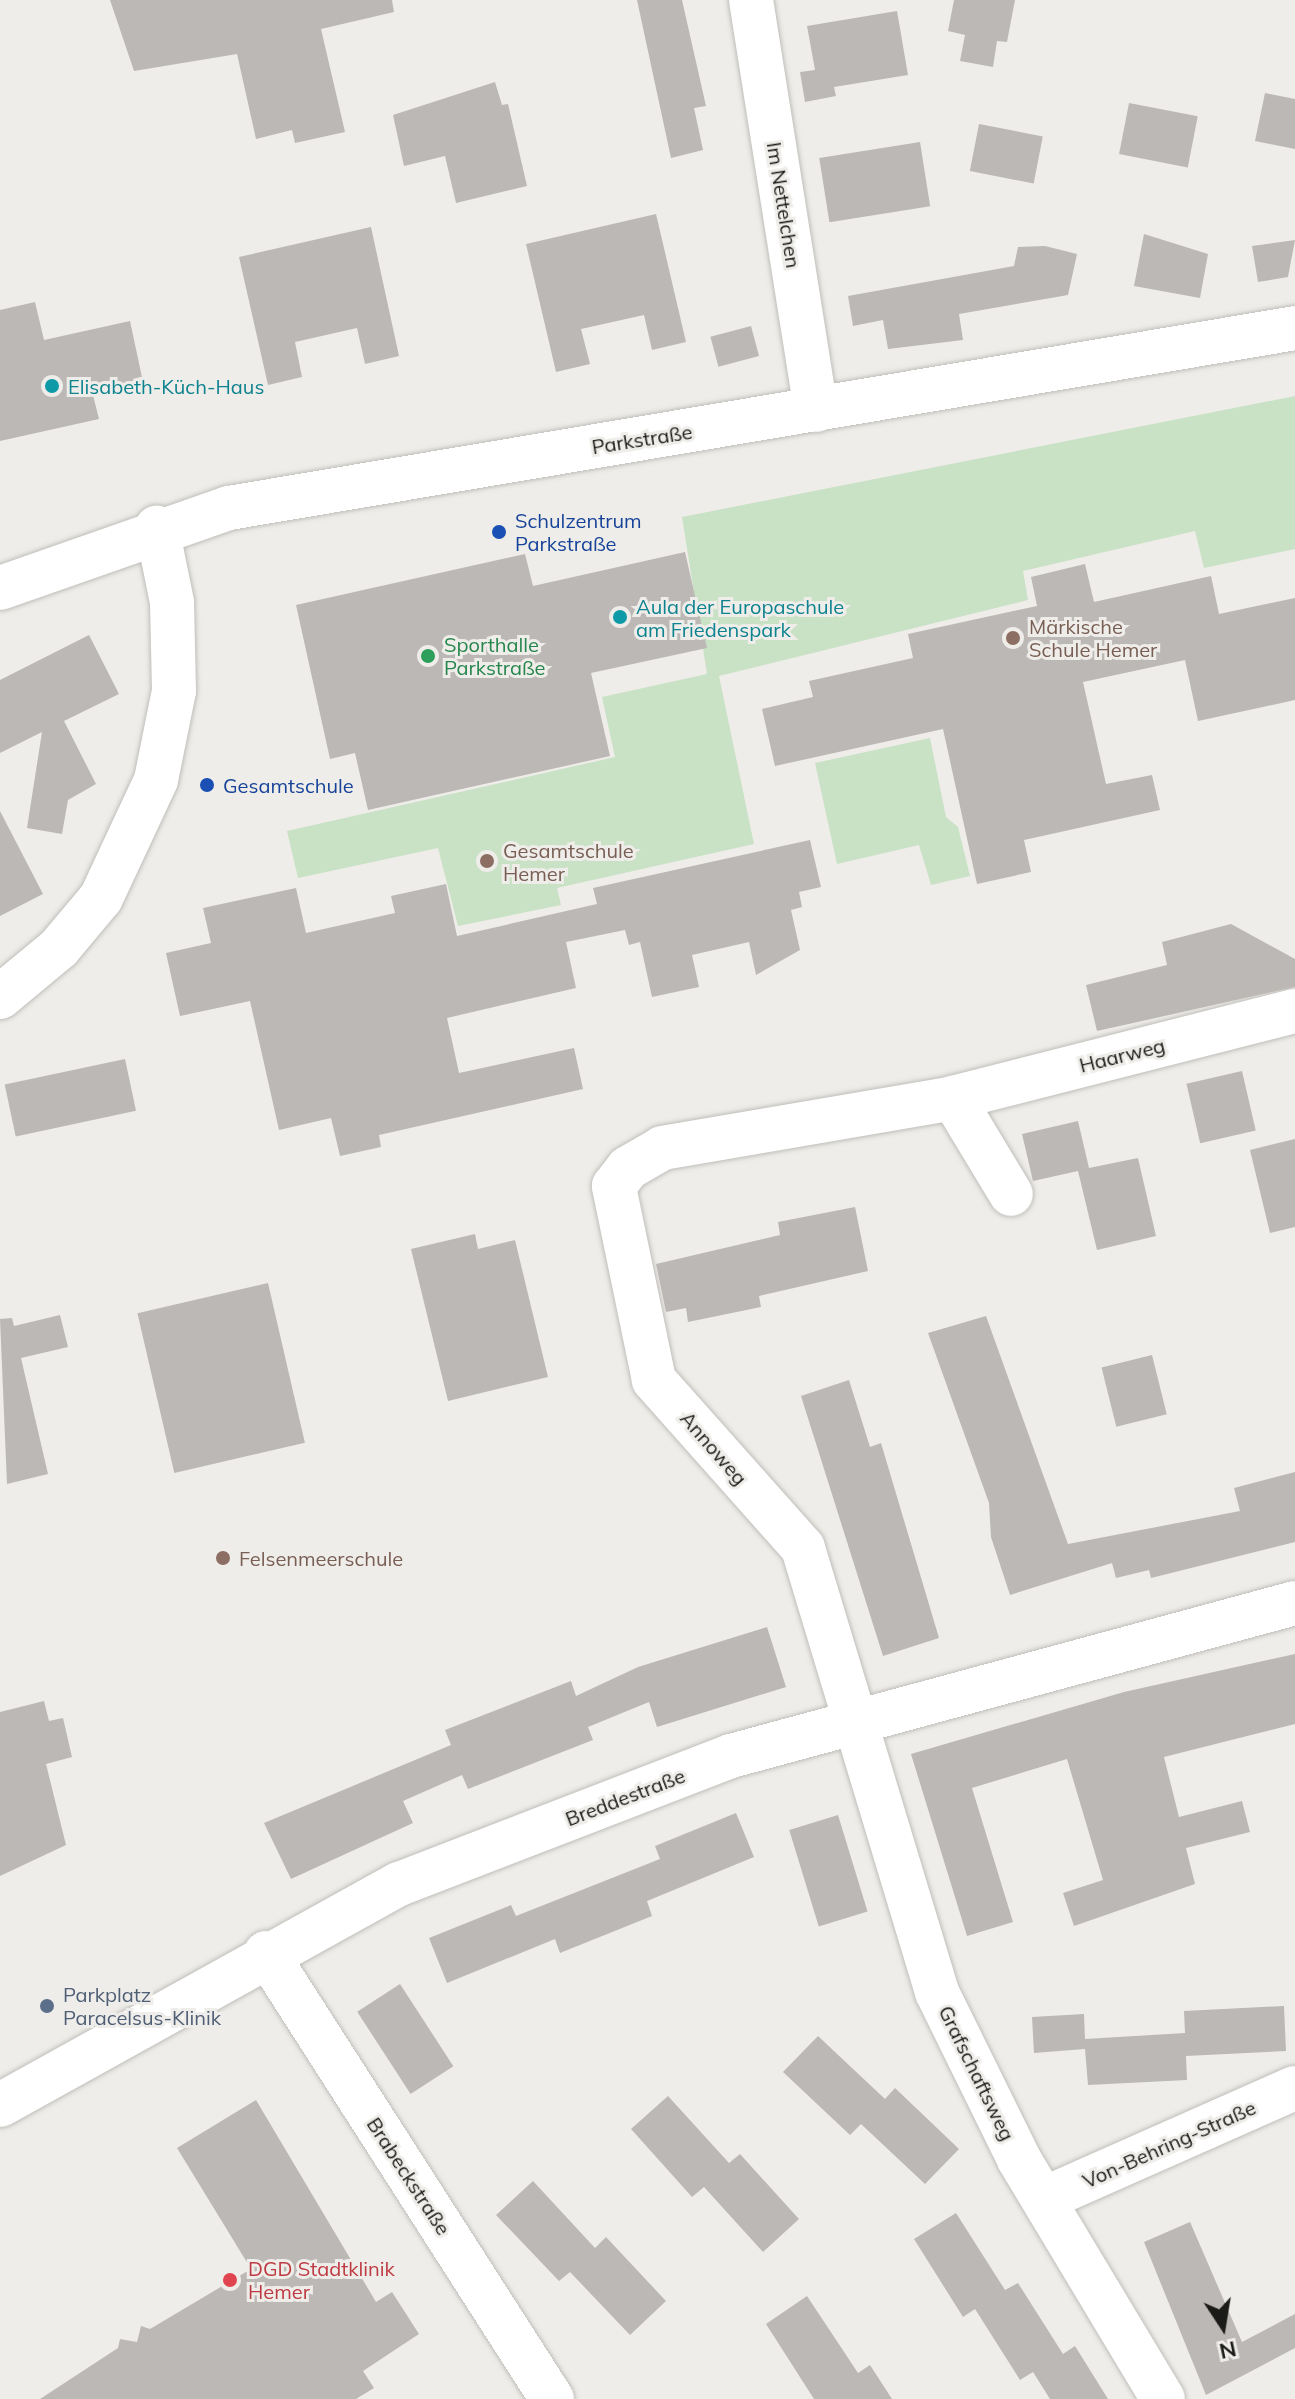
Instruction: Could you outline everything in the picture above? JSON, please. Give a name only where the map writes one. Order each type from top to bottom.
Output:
[{"type":"street","name":"Im Nettelchen","points":[[751,0],[816,410]]},
{"type":"street","name":"Parkstraße","points":[[0,588],[157,528],[373,480],[816,410],[1295,328]]},
{"type":"street","points":[[0,997],[59,948],[101,898],[156,780],[174,691],[172,602],[157,528]]},
{"type":"street","name":"Haarweg","points":[[628,1168],[662,1148],[953,1098],[1294,1014]]},
{"type":"street","points":[[953,1098],[1011,1194]]},
{"type":"street","name":"Annoweg","points":[[628,1168],[614,1186],[654,1380],[803,1548],[855,1718]]},
{"type":"street","name":"Breddestraße","points":[[0,2105],[266,1953],[399,1884],[731,1756],[855,1718],[1295,1603]]},
{"type":"street","name":"Grafschaftsweg","points":[[855,1718],[937,1992],[1044,2199],[1163,2399]]},
{"type":"street","name":"Brabeckstraße","points":[[266,1953],[552,2399]]},
{"type":"street","name":"Von-Behring-Straße","points":[[1044,2199],[1295,2088]]},
{"type":"green space","points":[[1295,396],[1295,549],[1204,568],[1195,531],[1023,571],[1028,600],[719,676],[754,844],[557,888],[561,905],[458,926],[438,848],[298,878],[287,831],[615,757],[602,697],[707,674],[682,517]]},
{"type":"green space","points":[[930,738],[946,817],[958,827],[970,876],[931,885],[919,845],[837,864],[815,763]]},
{"type":"building","points":[[110,0],[392,0],[394,12],[321,29],[345,132],[295,143],[292,130],[256,139],[237,54],[134,71]]},
{"type":"building","points":[[637,0],[682,0],[706,106],[694,108],[703,150],[671,158]]},
{"type":"building","points":[[954,0],[1015,0],[1007,42],[997,41],[993,67],[960,61],[965,35],[948,31]]},
{"type":"building","points":[[897,11],[908,75],[834,87],[836,96],[805,102],[800,72],[815,70],[807,26]]},
{"type":"building","points":[[495,82],[502,105],[508,104],[527,186],[456,203],[445,156],[404,166],[393,115]]},
{"type":"building","points":[[1265,93],[1295,99],[1295,149],[1255,141]]},
{"type":"building","points":[[1129,103],[1198,116],[1188,167],[1119,154]]},
{"type":"building","points":[[979,124],[1043,136],[1034,184],[970,171]]},
{"type":"building","points":[[920,142],[930,206],[829,222],[819,158]]},
{"type":"building","points":[[656,214],[686,342],[652,350],[644,315],[581,329],[590,364],[556,372],[526,244]]},
{"type":"building","points":[[371,227],[399,356],[365,364],[357,328],[295,342],[302,377],[268,385],[239,257]]},
{"type":"building","points":[[1144,234],[1208,254],[1200,298],[1134,286]]},
{"type":"building","points":[[1295,240],[1288,277],[1258,282],[1252,246]]},
{"type":"building","points":[[1045,246],[1077,254],[1068,295],[959,314],[963,340],[888,349],[883,320],[853,326],[848,296],[1014,266],[1018,247]]},
{"type":"building","name":"Elisabeth-Küch-Haus","points":[[35,302],[44,340],[130,321],[143,382],[93,395],[99,419],[0,441],[0,310]]},
{"type":"building","points":[[751,326],[759,356],[718,367],[710,337]]},
{"type":"building","points":[[685,552],[707,648],[591,673],[610,756],[368,810],[355,753],[330,759],[296,605],[525,554],[533,586]]},
{"type":"building","points":[[1085,564],[1094,602],[1211,576],[1219,614],[1295,598],[1295,700],[1198,721],[1185,660],[1083,682],[1106,784],[1152,775],[1160,810],[1024,840],[1031,872],[977,884],[943,729],[775,766],[762,709],[813,697],[809,681],[913,658],[908,634],[1037,606],[1031,577]]},
{"type":"building","points":[[89,635],[119,694],[64,721],[96,784],[68,800],[62,834],[27,828],[42,732],[0,753],[0,680]]},
{"type":"building","points":[[0,811],[43,894],[0,916]]},
{"type":"building","points":[[810,840],[821,887],[799,892],[802,907],[791,910],[800,950],[756,975],[749,942],[692,955],[699,987],[652,997],[640,942],[629,945],[625,930],[566,942],[576,988],[447,1018],[459,1073],[574,1048],[583,1089],[379,1135],[381,1147],[340,1156],[331,1118],[279,1130],[250,1001],[180,1016],[166,953],[211,943],[203,908],[296,888],[306,933],[395,913],[391,896],[446,884],[457,936],[597,904],[593,888]]},
{"type":"building","points":[[1231,924],[1295,959],[1295,987],[1097,1031],[1086,985],[1167,965],[1162,942]]},
{"type":"building","points":[[125,1059],[136,1111],[16,1136],[5,1085]]},
{"type":"building","points":[[1242,1071],[1256,1130],[1200,1143],[1186,1084]]},
{"type":"building","points":[[1078,1121],[1089,1168],[1138,1158],[1156,1236],[1097,1250],[1078,1171],[1033,1181],[1022,1134]]},
{"type":"building","points":[[1295,1139],[1295,1227],[1270,1233],[1250,1150]]},
{"type":"building","points":[[855,1207],[868,1271],[759,1296],[761,1307],[688,1322],[686,1308],[666,1312],[656,1264],[780,1235],[778,1222]]},
{"type":"building","points":[[475,1234],[478,1249],[515,1240],[548,1377],[448,1401],[411,1249]]},
{"type":"building","points":[[268,1283],[305,1443],[174,1473],[137,1313]]},
{"type":"building","points":[[60,1315],[68,1347],[21,1358],[48,1474],[7,1484],[0,1319],[12,1318],[14,1326]]},
{"type":"building","points":[[986,1316],[1068,1544],[1240,1511],[1234,1488],[1295,1472],[1295,1542],[1151,1578],[1149,1570],[1116,1578],[1112,1563],[1010,1595],[991,1537],[989,1503],[928,1333]]},
{"type":"building","points":[[1152,1355],[1167,1414],[1116,1427],[1102,1368]]},
{"type":"building","points":[[849,1380],[870,1447],[881,1443],[939,1638],[883,1656],[801,1396]]},
{"type":"building","points":[[767,1627],[786,1687],[657,1727],[649,1702],[588,1727],[593,1740],[468,1789],[462,1775],[403,1801],[413,1823],[291,1879],[264,1823],[451,1745],[445,1730],[571,1681],[576,1696],[638,1667]]},
{"type":"building","points":[[1295,1654],[1295,1724],[1164,1757],[1179,1817],[1242,1801],[1250,1832],[1186,1848],[1195,1884],[1074,1926],[1063,1893],[1103,1880],[1067,1759],[972,1788],[1013,1922],[967,1936],[911,1754],[1124,1692]]},
{"type":"building","points":[[44,1701],[49,1721],[63,1718],[72,1757],[46,1764],[66,1845],[0,1876],[0,1712]]},
{"type":"building","points":[[736,1813],[754,1857],[647,1901],[652,1916],[560,1953],[555,1939],[447,1983],[429,1938],[511,1905],[516,1916],[660,1859],[655,1846]]},
{"type":"building","points":[[838,1815],[868,1912],[819,1926],[789,1830]]},
{"type":"building","points":[[400,1984],[453,2066],[411,2094],[357,2012]]},
{"type":"building","points":[[1284,2006],[1286,2051],[1186,2056],[1187,2080],[1088,2085],[1085,2049],[1034,2053],[1032,2017],[1084,2014],[1085,2039],[1185,2033],[1184,2011]]},
{"type":"building","points":[[818,2036],[885,2099],[895,2088],[959,2149],[925,2184],[861,2124],[850,2135],[783,2072]]},
{"type":"building","points":[[668,2096],[729,2163],[740,2154],[799,2219],[763,2252],[704,2187],[692,2197],[631,2129]]},
{"type":"building","points":[[256,2100],[376,2302],[392,2292],[419,2334],[363,2371],[374,2388],[356,2399],[40,2399],[118,2348],[120,2339],[137,2342],[141,2326],[150,2329],[251,2269],[177,2148]]},
{"type":"building","points":[[533,2181],[595,2248],[606,2237],[666,2301],[630,2335],[570,2272],[559,2281],[496,2215]]},
{"type":"building","points":[[956,2213],[1005,2290],[1018,2283],[1063,2354],[1075,2346],[1108,2399],[1050,2399],[1033,2372],[1020,2380],[975,2309],[963,2317],[914,2239]]},
{"type":"building","points":[[1190,2222],[1242,2342],[1295,2314],[1295,2348],[1206,2395],[1144,2242]]},
{"type":"building","points":[[807,2296],[858,2373],[870,2365],[892,2399],[814,2399],[766,2324]]},
{"type":"place","name":"Elisabeth-Küch-Haus","points":[[52,386]]},
{"type":"place","name":"Schulzentrum Parkstraße","points":[[499,532]]},
{"type":"place","name":"Aula der Europaschule am Friedenspark","points":[[620,617]]},
{"type":"place","name":"Märkische Schule Hemer","points":[[1013,638]]},
{"type":"place","name":"Sporthalle Parkstraße","points":[[428,656]]},
{"type":"place","name":"Gesamtschule","points":[[207,785]]},
{"type":"place","name":"Gesamtschule Hemer","points":[[487,861]]},
{"type":"place","name":"Felsenmeerschule","points":[[223,1558]]},
{"type":"place","name":"Parkplatz Paracelsus-Klinik","points":[[47,2006]]},
{"type":"place","name":"DGD Stadtklinik Hemer","points":[[230,2280]]}]
